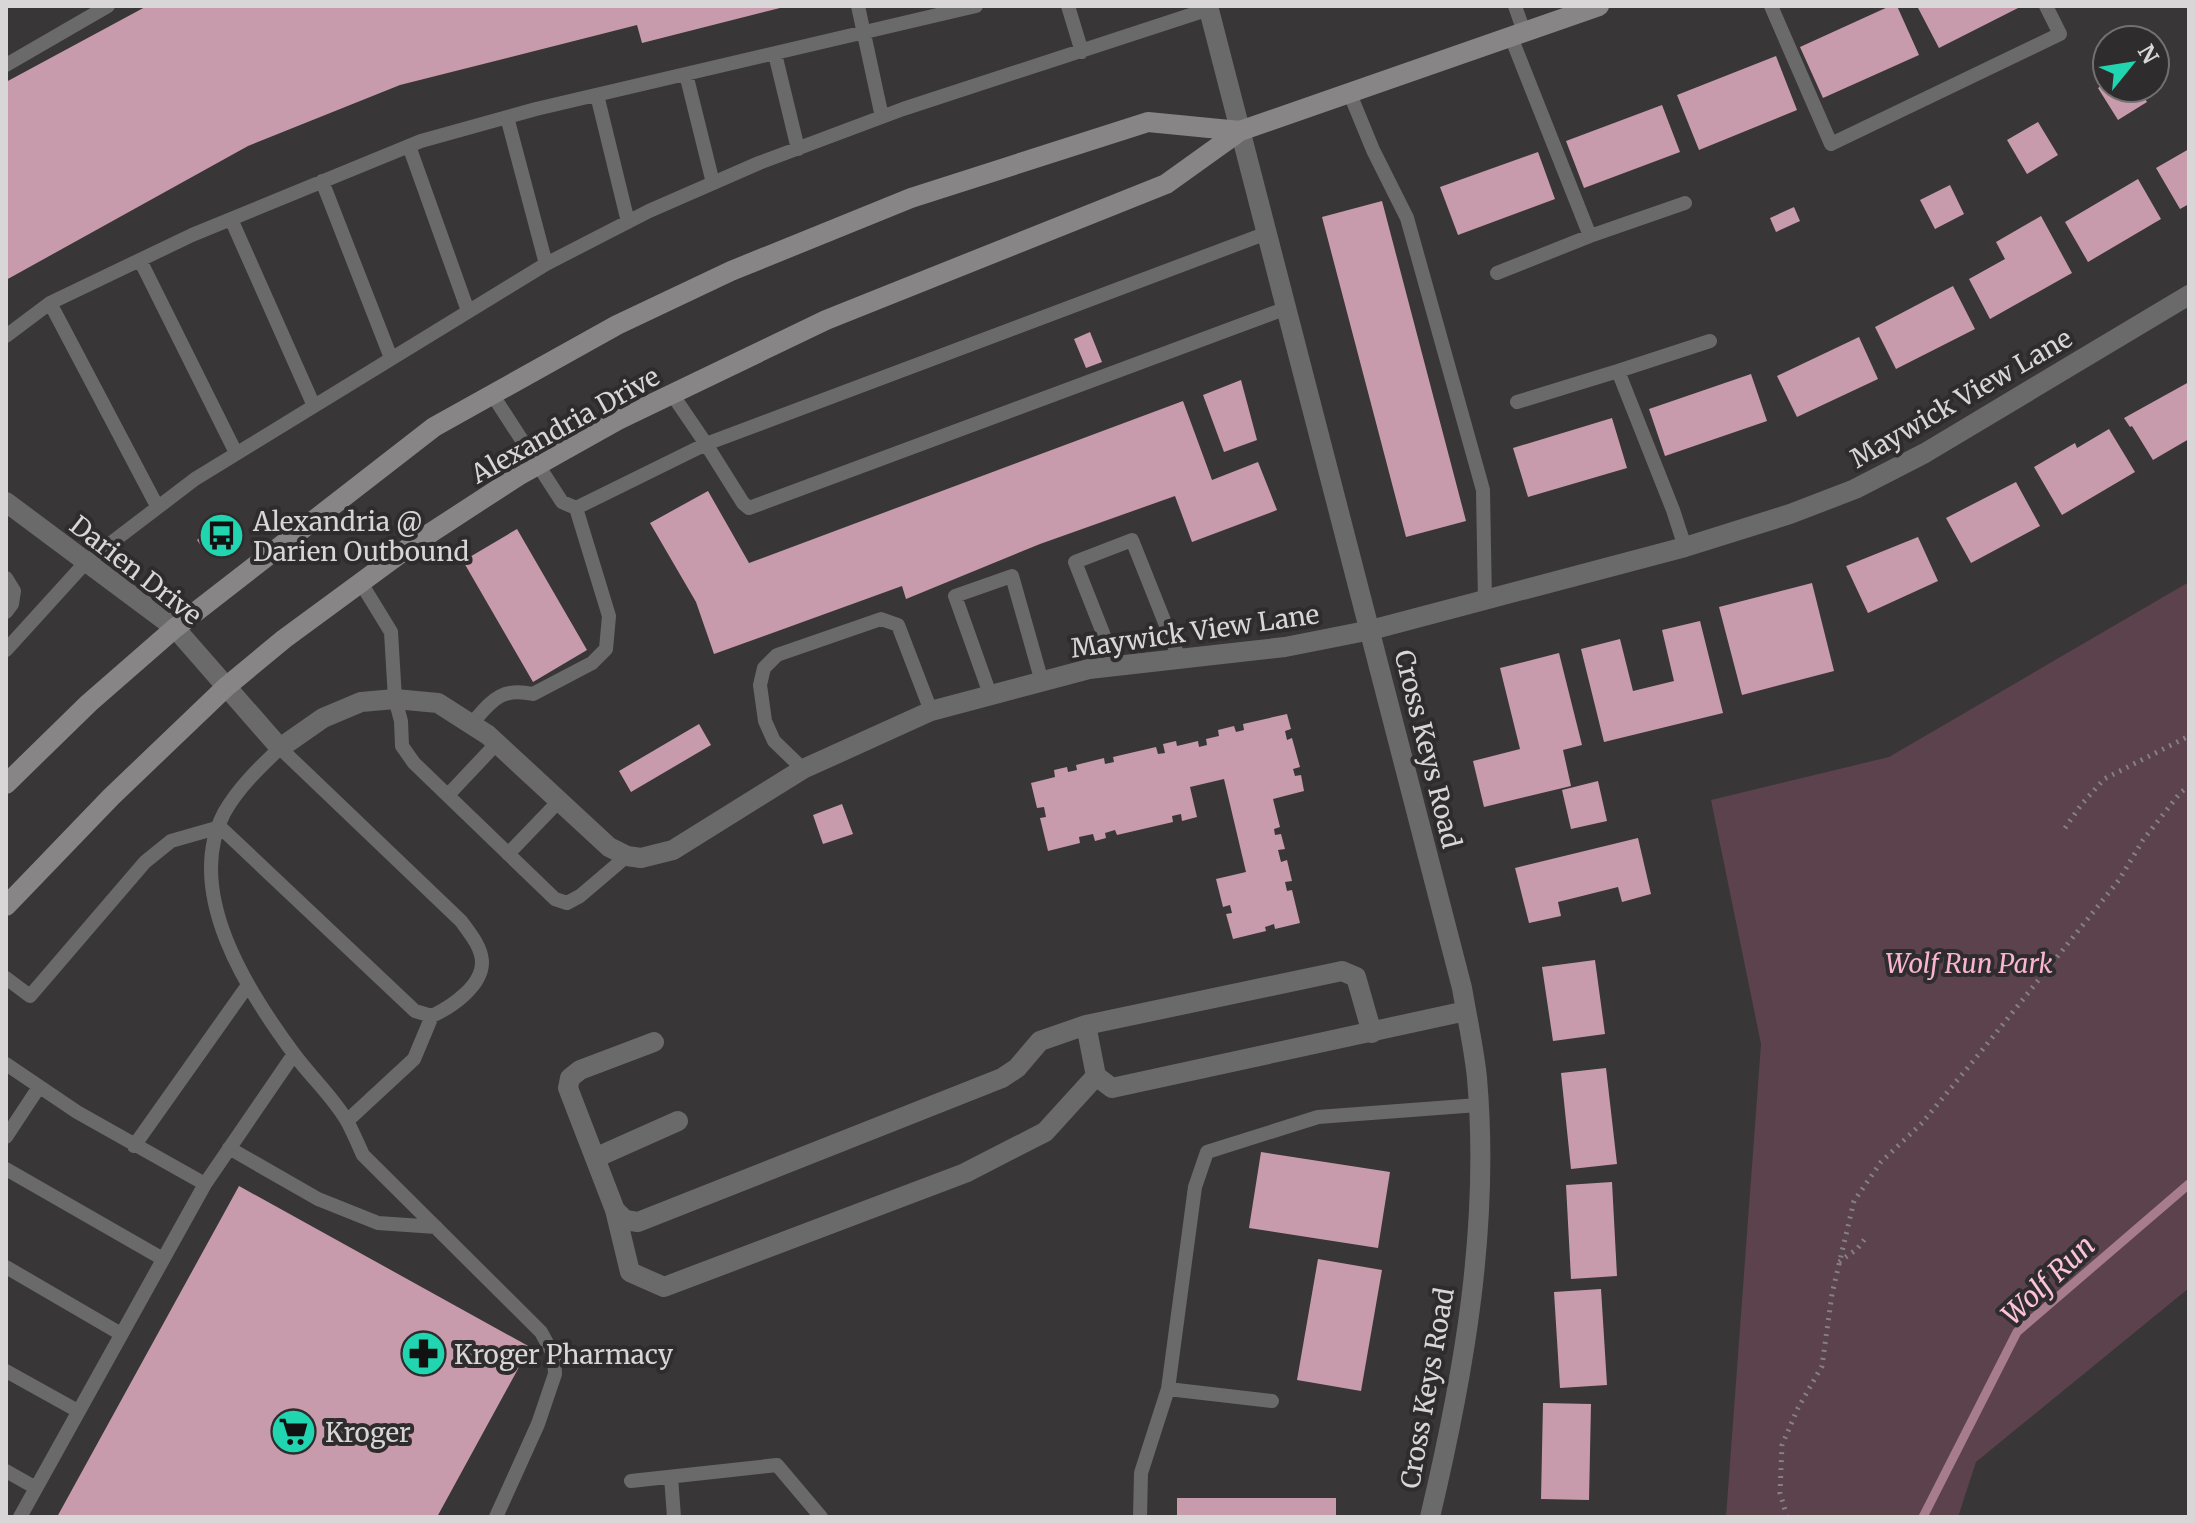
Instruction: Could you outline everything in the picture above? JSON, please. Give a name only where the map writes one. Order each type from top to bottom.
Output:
[{"type":"main road","name":"Alexandria Drive","points":[[6,906],[111,797],[226,687],[284,639],[412,545],[537,465],[618,420],[826,320],[1166,184],[1240,131],[1599,6]]},
{"type":"main road","name":"Alexandria Drive","points":[[6,784],[89,703],[175,628],[434,427],[631,318],[731,271],[911,198],[1148,122],[1240,131]]},
{"type":"street","name":"Cross Keys Road","points":[[1208,8],[1371,630],[1466,1011],[1477,1077],[1480,1157],[1475,1261],[1464,1361],[1430,1517]]},
{"type":"street","name":"Maywick View Lane","points":[[627,856],[641,858],[673,850],[803,769],[931,711],[1089,669],[1285,647],[1371,630],[1685,547],[1790,514],[1855,489],[1925,453],[2189,295]]},
{"type":"street","name":"Darien Drive","points":[[6,502],[175,628],[226,687]]},
{"type":"street","points":[[226,687],[280,748],[323,718],[361,702],[395,699],[438,703],[472,723],[497,743],[609,847],[627,856]]},
{"type":"street","points":[[615,1210],[625,1220],[638,1222],[768,1172],[1002,1078],[1017,1068],[1040,1041],[1086,1025],[1342,971],[1356,977],[1372,1033]]},
{"type":"street","points":[[1086,1025],[1096,1076],[1112,1088],[1466,1011]]},
{"type":"street","points":[[654,1042],[580,1070],[570,1078],[568,1088],[615,1210],[630,1272],[664,1287],[965,1173],[1045,1132],[1096,1076]]},
{"type":"street","points":[[595,1158],[678,1121]]},
{"type":"lane","points":[[6,65],[108,6]]},
{"type":"lane","points":[[858,6],[882,117]]},
{"type":"lane","points":[[6,336],[50,303],[140,260],[409,146],[507,117],[976,6]]},
{"type":"lane","points":[[1068,6],[1082,52]]},
{"type":"lane","points":[[1515,6],[1517,35],[1590,236]]},
{"type":"lane","points":[[1771,6],[1831,144],[2060,34],[2046,6]]},
{"type":"lane","points":[[6,650],[86,562],[157,506],[236,453],[546,264],[713,183],[798,149],[882,117],[1208,8]]},
{"type":"lane","points":[[775,54],[798,149]]},
{"type":"lane","points":[[686,74],[713,183]]},
{"type":"lane","points":[[1350,94],[1373,150],[1407,218],[1483,490],[1485,602]]},
{"type":"lane","points":[[597,95],[628,222]]},
{"type":"lane","points":[[507,117],[546,264]]},
{"type":"lane","points":[[409,146],[468,311]]},
{"type":"lane","points":[[322,181],[391,358]]},
{"type":"lane","points":[[1497,273],[1685,203]]},
{"type":"lane","points":[[231,219],[314,406]]},
{"type":"lane","points":[[492,394],[562,502],[576,508],[706,444],[1267,233]]},
{"type":"lane","points":[[140,260],[236,453]]},
{"type":"lane","points":[[50,303],[157,506]]},
{"type":"lane","points":[[672,394],[749,508],[1287,308]]},
{"type":"lane","points":[[1517,402],[1710,341]]},
{"type":"lane","points":[[1618,371],[1685,547]]},
{"type":"lane","points":[[472,723],[498,695],[518,691],[533,694],[592,663],[606,649],[609,616],[576,508]]},
{"type":"lane","points":[[1116,666],[1075,562],[1132,540],[1179,658]]},
{"type":"lane","points":[[991,697],[955,596],[1012,576],[1042,682]]},
{"type":"lane","points":[[6,578],[14,591],[12,604],[6,612]]},
{"type":"lane","points":[[361,583],[391,632],[395,699],[401,721],[402,746],[414,763],[555,899],[567,903],[580,896],[627,856]]},
{"type":"lane","points":[[803,769],[774,741],[765,721],[760,685],[764,668],[777,655],[881,619],[898,625],[931,711]]},
{"type":"lane","points":[[448,795],[497,743]]},
{"type":"lane","points":[[347,1121],[414,1059],[432,1016],[452,1006],[475,982],[482,962],[474,939],[461,921],[280,748],[251,775],[224,814],[212,852],[214,894],[223,936],[248,985],[294,1054],[347,1121],[363,1155],[541,1332],[554,1356],[555,1374],[538,1424],[496,1517]]},
{"type":"lane","points":[[508,854],[559,801]]},
{"type":"lane","points":[[6,978],[30,996],[145,862],[171,841],[220,827]]},
{"type":"lane","points":[[220,827],[415,1011],[432,1016]]},
{"type":"lane","points":[[134,1146],[248,985]]},
{"type":"lane","points":[[20,1517],[205,1184],[294,1054]]},
{"type":"lane","points":[[6,1064],[134,1146],[205,1184]]},
{"type":"lane","points":[[6,1137],[39,1087]]},
{"type":"lane","points":[[1140,1517],[1141,1473],[1168,1389],[1195,1187],[1207,1152],[1318,1117],[1478,1105]]},
{"type":"lane","points":[[229,1148],[318,1199],[378,1223],[436,1227]]},
{"type":"lane","points":[[6,1169],[163,1259]]},
{"type":"lane","points":[[6,1267],[121,1334]]},
{"type":"lane","points":[[6,1371],[78,1411]]},
{"type":"lane","points":[[1168,1389],[1272,1401]]},
{"type":"lane","points":[[631,1481],[777,1465],[821,1517]]},
{"type":"lane","points":[[6,1471],[36,1488]]},
{"type":"lane","points":[[671,1477],[674,1517]]},
{"type":"path","points":[[2065,828],[2104,779],[2189,736]]},
{"type":"path","points":[[1787,1517],[1780,1493],[1782,1445],[1798,1408],[1822,1366],[1838,1263],[1854,1201],[1881,1162],[1922,1123],[1979,1054],[2119,880],[2143,840],[2189,786]]},
{"type":"path","points":[[1838,1263],[1857,1249],[1868,1235]]},
{"type":"green space","name":"Wolf Run Park","points":[[2189,582],[2189,1288],[1976,1462],[1958,1517],[1726,1517],[1761,1044],[1711,800],[1889,757]]},
{"type":"building","points":[[147,6],[784,7],[642,43],[637,25],[400,85],[248,146],[6,280],[6,82]]},
{"type":"building","points":[[1890,6],[1897,6],[1919,55],[1823,98],[1800,47]]},
{"type":"building","points":[[1917,6],[2022,6],[1939,48]]},
{"type":"building","points":[[1776,56],[1797,110],[1699,150],[1677,95]]},
{"type":"building","points":[[2108,104],[2144,104],[2118,120]]},
{"type":"building","points":[[1662,105],[1680,152],[1584,188],[1566,141]]},
{"type":"building","points":[[2038,122],[2058,155],[2027,174],[2007,140]]},
{"type":"building","points":[[2189,149],[2189,204],[2180,209],[2156,168]]},
{"type":"building","points":[[1538,152],[1555,199],[1458,235],[1440,187]]},
{"type":"building","points":[[2138,179],[2161,219],[2088,262],[2065,222]]},
{"type":"building","points":[[1950,185],[1964,214],[1935,229],[1920,200]]},
{"type":"building","points":[[1382,201],[1466,521],[1406,537],[1322,217]]},
{"type":"building","points":[[1794,207],[1800,221],[1776,232],[1770,218]]},
{"type":"building","points":[[2041,216],[2072,273],[1990,319],[1969,279],[2005,259],[1996,242]]},
{"type":"building","points":[[1953,286],[1975,329],[1896,369],[1875,327]]},
{"type":"building","points":[[1090,332],[1102,362],[1086,368],[1074,339]]},
{"type":"building","points":[[1859,337],[1878,379],[1797,417],[1777,376]]},
{"type":"building","points":[[1751,374],[1767,421],[1665,456],[1649,409]]},
{"type":"building","points":[[1241,380],[1257,440],[1224,452],[1203,395]]},
{"type":"building","points":[[2189,382],[2189,439],[2153,460],[2124,418]]},
{"type":"building","points":[[1183,401],[1212,480],[1258,462],[1277,510],[1192,542],[1175,496],[1040,544],[906,599],[902,586],[714,654],[696,602],[650,523],[708,491],[749,563]]},
{"type":"building","points":[[1612,418],[1627,468],[1528,497],[1513,448]]},
{"type":"building","points":[[2109,429],[2135,472],[2062,515],[2034,467],[2075,443],[2077,448]]},
{"type":"building","points":[[2016,482],[2040,526],[1971,563],[1946,518]]},
{"type":"building","points":[[213,526],[222,537],[205,551],[197,540]]},
{"type":"building","points":[[517,529],[587,650],[533,682],[463,561]]},
{"type":"building","points":[[1918,537],[1938,581],[1868,613],[1846,566]]},
{"type":"building","points":[[1812,583],[1834,671],[1742,695],[1719,607]]},
{"type":"building","points":[[1700,621],[1723,713],[1604,742],[1581,649],[1620,639],[1633,691],[1674,681],[1662,630]]},
{"type":"building","points":[[1559,653],[1582,745],[1563,750],[1571,786],[1484,807],[1473,761],[1520,749],[1500,668]]},
{"type":"building","points":[[1287,714],[1291,729],[1285,731],[1287,740],[1292,738],[1300,767],[1293,769],[1295,776],[1301,775],[1304,791],[1273,799],[1280,827],[1274,829],[1275,835],[1281,834],[1285,849],[1278,850],[1281,862],[1287,860],[1292,881],[1285,882],[1287,891],[1292,890],[1300,923],[1275,929],[1274,924],[1265,927],[1266,931],[1233,939],[1226,914],[1232,913],[1230,905],[1223,907],[1216,879],[1246,872],[1224,779],[1190,787],[1197,817],[1182,821],[1181,814],[1172,816],[1173,822],[1117,835],[1115,830],[1105,833],[1106,838],[1095,841],[1093,834],[1079,837],[1080,843],[1048,851],[1040,818],[1046,817],[1044,807],[1037,808],[1031,783],[1055,777],[1054,770],[1067,767],[1068,772],[1077,770],[1076,765],[1104,758],[1105,764],[1114,762],[1113,757],[1156,747],[1158,754],[1165,753],[1163,744],[1176,741],[1177,746],[1198,741],[1199,747],[1207,745],[1206,739],[1219,736],[1218,730],[1234,726],[1236,732],[1244,730],[1243,724]]},
{"type":"building","points":[[699,724],[711,745],[631,792],[619,771]]},
{"type":"building","points":[[1598,781],[1607,821],[1571,829],[1562,790]]},
{"type":"building","points":[[842,804],[853,834],[823,844],[813,815]]},
{"type":"building","points":[[1638,838],[1651,894],[1622,902],[1618,887],[1558,902],[1561,916],[1529,923],[1515,868]]},
{"type":"building","points":[[1595,960],[1605,1034],[1553,1041],[1542,967]]},
{"type":"building","points":[[1606,1068],[1617,1164],[1571,1169],[1561,1073]]},
{"type":"building","points":[[1261,1152],[1390,1172],[1378,1248],[1249,1228]]},
{"type":"building","points":[[1612,1182],[1617,1276],[1571,1279],[1566,1185]]},
{"type":"building","name":"Kroger","points":[[239,1186],[530,1347],[437,1517],[57,1517]]},
{"type":"building","points":[[1318,1259],[1382,1270],[1361,1391],[1297,1380]]},
{"type":"building","points":[[1601,1289],[1607,1385],[1560,1388],[1554,1292]]},
{"type":"building","points":[[1543,1403],[1591,1404],[1589,1500],[1541,1499]]},
{"type":"building","points":[[1177,1498],[1336,1498],[1336,1517],[1177,1517]]},
{"type":"waterway","name":"Wolf Run","points":[[1923,1517],[2017,1332],[2189,1184]]},
{"type":"place","name":"Alexandria @ Darien Outbound","points":[[222,536]]},
{"type":"place","name":"Kroger Pharmacy","points":[[423,1354]]},
{"type":"place","name":"Kroger","points":[[294,1432]]}]
